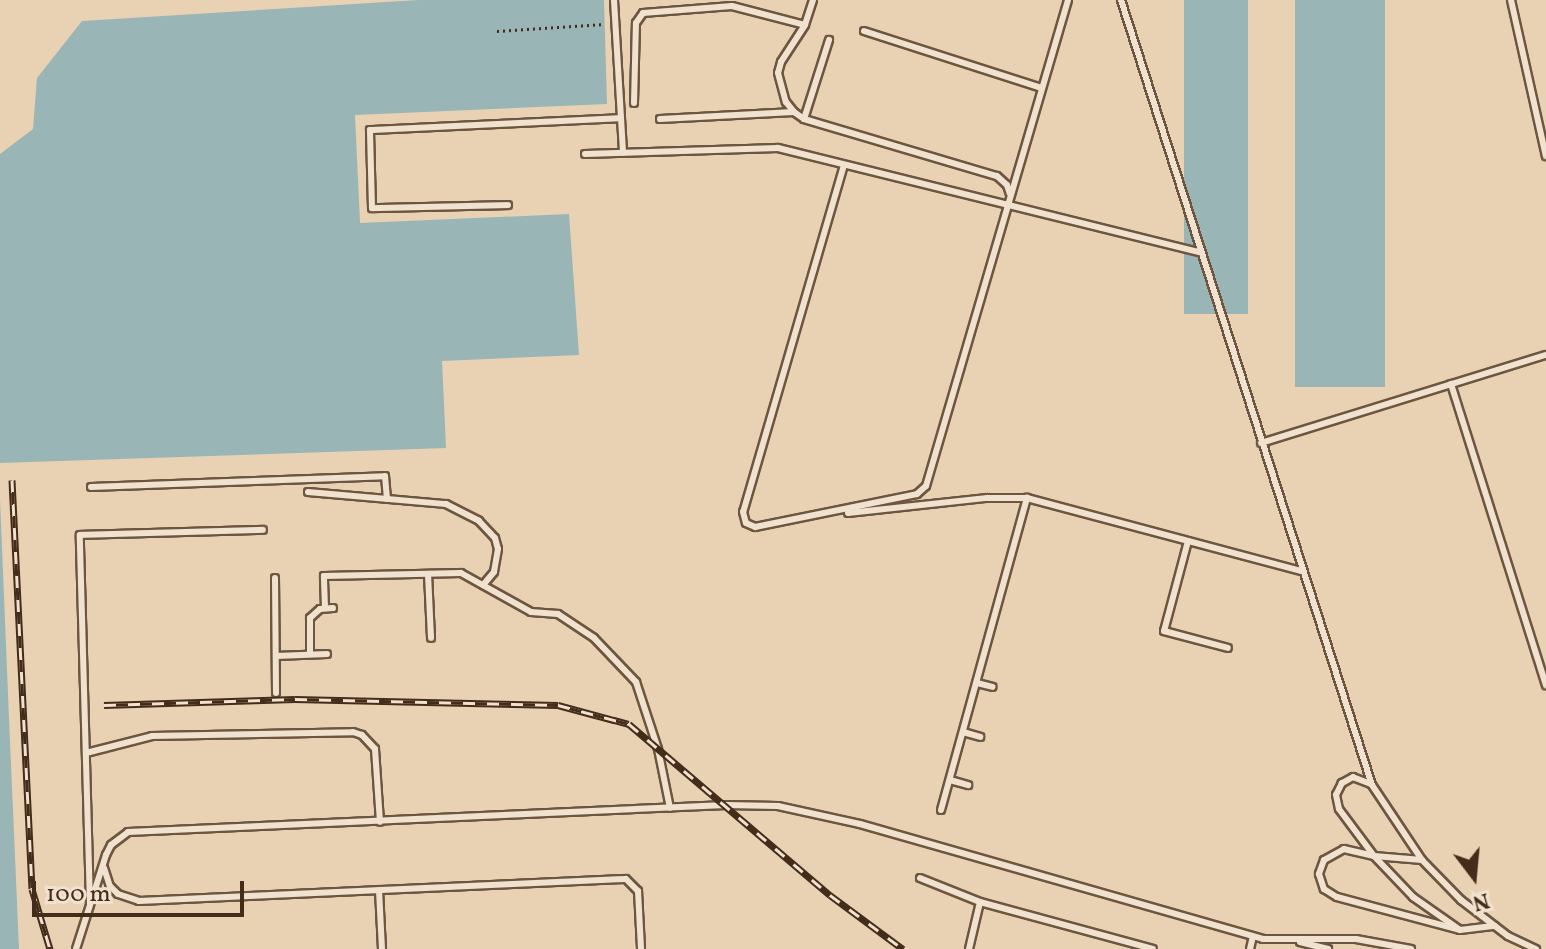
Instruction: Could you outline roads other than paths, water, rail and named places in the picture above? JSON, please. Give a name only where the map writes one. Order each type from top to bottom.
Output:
[{"type":"lane","points":[[614,0],[623,153]]},
{"type":"lane","points":[[813,0],[805,25],[781,62],[778,73],[786,102],[794,112],[804,119],[997,176],[1007,185],[1008,205]]},
{"type":"lane","points":[[844,165],[743,512],[746,523],[755,527],[917,494],[926,486],[1068,0]]},
{"type":"lane","points":[[1121,0],[1372,785],[1422,860],[1461,900],[1495,926],[1536,949]]},
{"type":"lane","points":[[1511,0],[1546,156]]},
{"type":"lane","points":[[634,103],[636,23],[643,13],[732,6],[805,25]]},
{"type":"lane","points":[[864,31],[1042,88]]},
{"type":"lane","points":[[804,119],[829,40]]},
{"type":"lane","points":[[660,119],[794,112]]},
{"type":"lane","points":[[508,205],[372,208],[370,130],[621,118]]},
{"type":"lane","points":[[585,154],[778,148],[1201,253]]},
{"type":"lane","points":[[1261,443],[1546,355]]},
{"type":"lane","points":[[1451,384],[1546,685]]},
{"type":"lane","points":[[91,487],[385,476],[387,499]]},
{"type":"lane","points":[[308,492],[446,504],[488,528],[498,549],[498,561],[483,585]]},
{"type":"lane","points":[[820,515],[987,498],[1027,498],[1302,571]]},
{"type":"lane","points":[[941,810],[1027,498]]},
{"type":"lane","points":[[90,910],[80,535],[263,530]]},
{"type":"lane","points":[[1188,541],[1164,631],[1228,648]]},
{"type":"lane","points":[[325,608],[324,576],[461,573],[531,612],[558,614],[594,638],[622,664],[644,698],[670,808]]},
{"type":"lane","points":[[428,574],[431,638]]},
{"type":"lane","points":[[275,578],[276,693]]},
{"type":"lane","points":[[310,654],[310,618],[316,611],[333,608]]},
{"type":"lane","points":[[276,656],[327,654]]},
{"type":"lane","points":[[977,683],[993,687]]},
{"type":"lane","points":[[86,753],[152,736],[353,732],[362,735],[375,749],[380,822]]},
{"type":"lane","points":[[963,732],[980,737]]},
{"type":"lane","points":[[1372,785],[1353,777],[1342,783],[1336,795],[1339,809],[1374,856],[1413,897],[1460,930]]},
{"type":"lane","points":[[950,780],[968,785]]},
{"type":"lane","points":[[76,949],[111,845],[128,832],[778,806],[860,824],[1253,936],[1356,939],[1411,949]]},
{"type":"lane","points":[[1422,860],[1336,850],[1320,867],[1321,882],[1337,897],[1460,930],[1495,926]]},
{"type":"lane","points":[[104,865],[110,886],[128,899],[139,901],[626,879],[638,891],[641,949]]},
{"type":"lane","points":[[920,878],[980,902],[1153,949]]},
{"type":"lane","points":[[379,890],[382,949]]},
{"type":"lane","points":[[969,949],[980,902]]},
{"type":"lane","points":[[1250,949],[1253,936]]},
{"type":"lane","points":[[1290,939],[1328,949]]},
{"type":"water","points":[[418,0],[604,0],[607,104],[355,115],[360,223],[569,214],[579,355],[442,361],[446,448],[0,463],[0,154],[33,129],[37,78],[82,21]]},
{"type":"water","points":[[1184,0],[1248,0],[1248,314],[1184,314]]},
{"type":"water","points":[[1295,0],[1385,0],[1385,387],[1295,387]]},
{"type":"water","points":[[0,499],[9,718],[19,949],[0,949]]},
{"type":"railway","points":[[12,480],[32,889],[50,949]]},
{"type":"railway","points":[[104,705],[295,699],[558,705],[629,724],[830,895],[903,949]]}]
